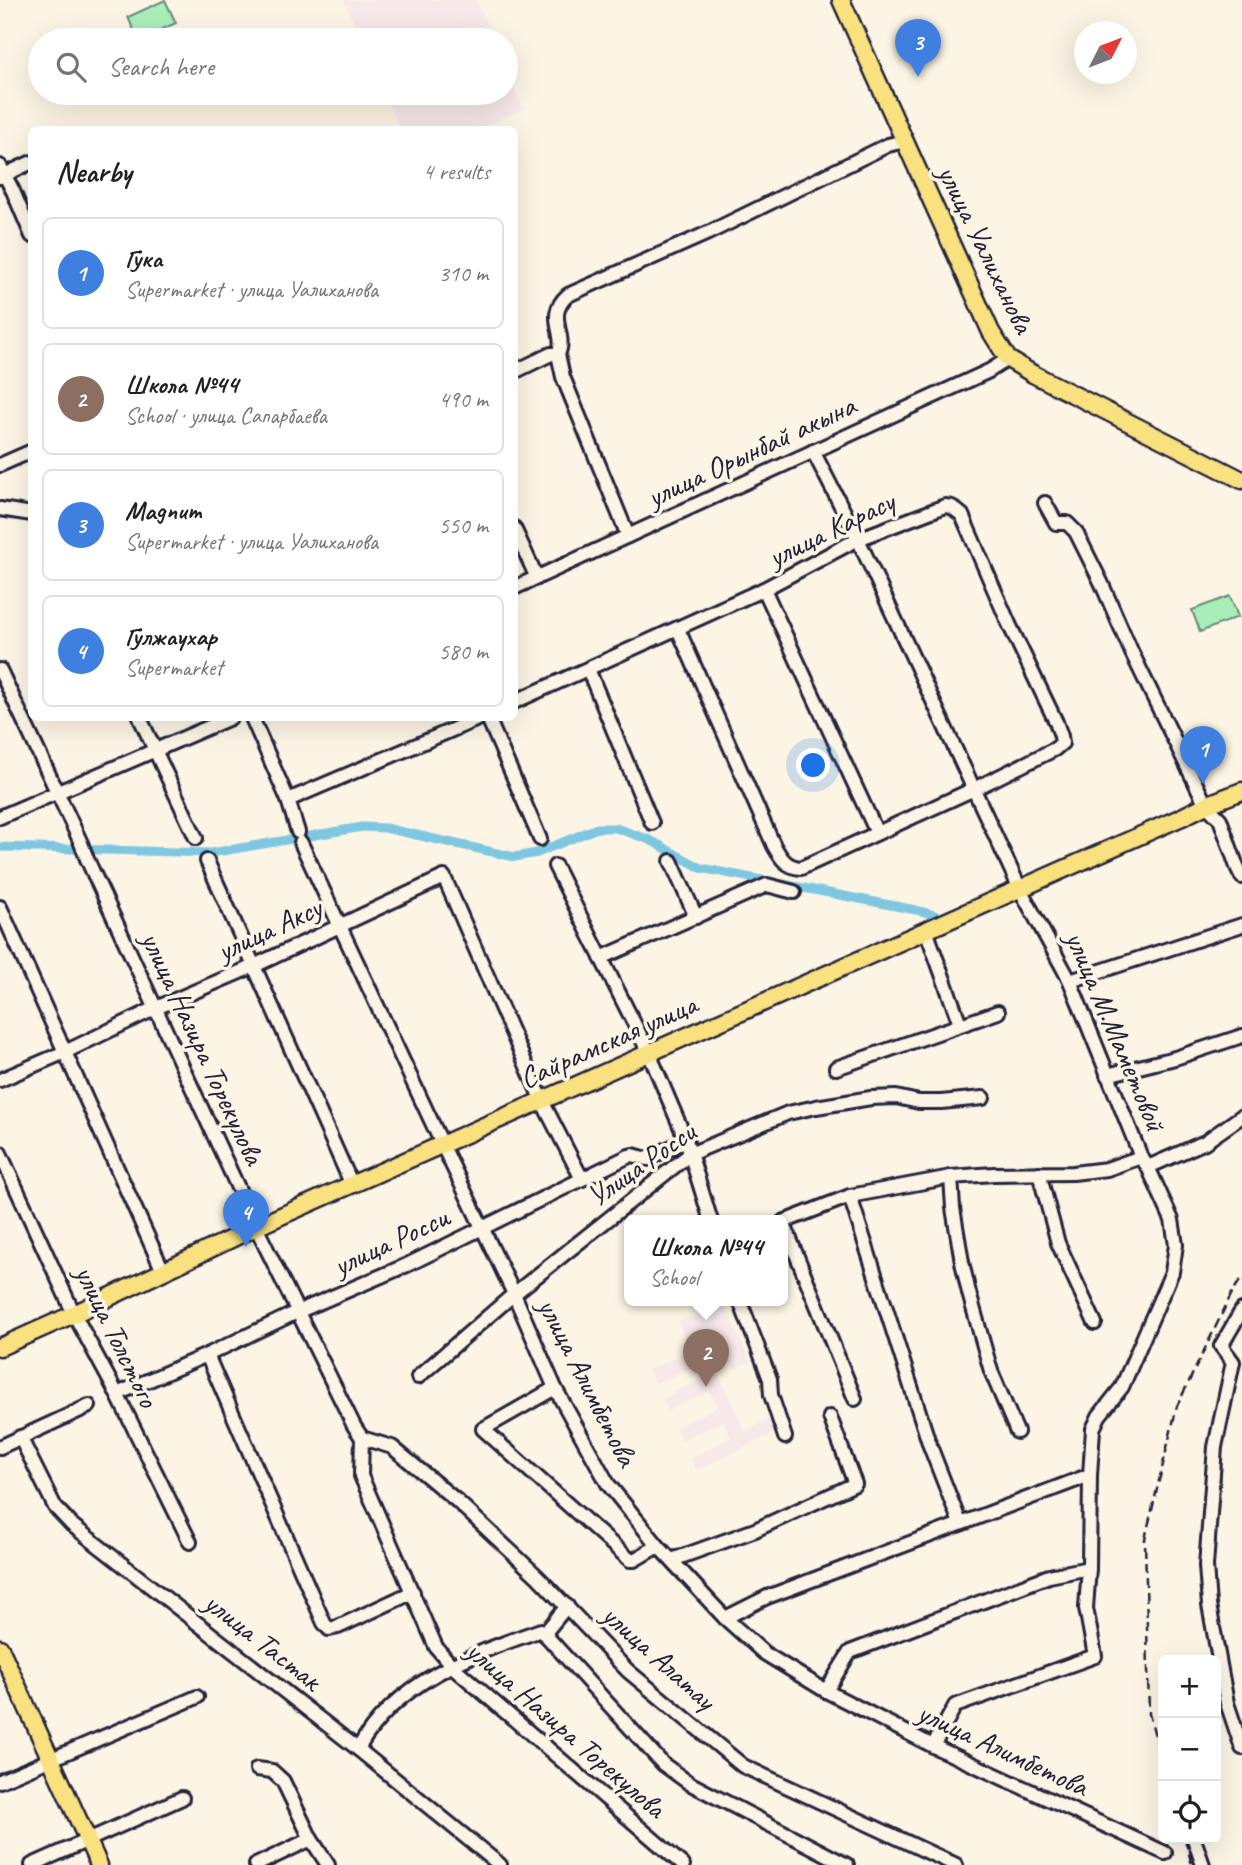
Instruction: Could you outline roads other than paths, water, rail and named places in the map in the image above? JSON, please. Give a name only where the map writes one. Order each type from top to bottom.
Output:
[{"type":"main road","name":"улица Уалиханова","points":[[841,0],[991,332],[1008,359],[1242,480]]},
{"type":"main road","name":"Сайрамская улица","points":[[0,1347],[256,1227],[1242,790]]},
{"type":"main road","points":[[0,1648],[99,1865]]},
{"type":"street","points":[[628,536],[563,377],[558,354],[562,345],[558,332],[558,309],[561,300],[708,233],[888,145],[904,141]]},
{"type":"street","points":[[28,163],[2,173],[28,227]]},
{"type":"street","points":[[518,370],[551,354],[558,354]]},
{"type":"street","name":"улица Орынбай акына","points":[[518,586],[989,371],[1008,359]]},
{"type":"street","name":"улица М.Маметовой","points":[[813,451],[858,540],[1020,889],[1070,981],[1144,1162],[1172,1220],[1176,1245],[1172,1272],[1122,1387],[1099,1416],[1093,1429],[1086,1608],[1095,1656],[955,1706],[933,1746]]},
{"type":"street","points":[[0,465],[28,453]]},
{"type":"street","points":[[1045,503],[1056,523],[1067,523],[1076,532],[1206,805],[1220,820],[1242,877]]},
{"type":"street","name":"улица Карасу","points":[[518,700],[764,589],[858,540],[945,506],[952,507],[962,515],[1009,624],[1062,736],[1059,746],[974,789]]},
{"type":"street","points":[[0,509],[28,513]]},
{"type":"street","points":[[518,537],[537,578]]},
{"type":"street","points":[[764,589],[877,833]]},
{"type":"street","points":[[678,629],[774,845],[782,860],[789,865],[801,868],[974,789]]},
{"type":"street","points":[[588,669],[652,823]]},
{"type":"street","name":"улица Назира Торекулова","points":[[0,670],[256,1227],[362,1438],[361,1476],[436,1647],[451,1665],[683,1865]]},
{"type":"street","points":[[141,721],[196,838]]},
{"type":"street","points":[[0,817],[223,721]]},
{"type":"street","name":"улица Алимбетова","points":[[254,721],[288,800],[300,837],[340,926],[514,1294],[555,1388],[608,1484],[658,1546],[725,1618],[764,1653],[826,1691],[933,1746],[1165,1853]]},
{"type":"street","points":[[288,800],[473,721]]},
{"type":"street","points":[[489,721],[540,839]]},
{"type":"street","points":[[207,861],[352,1185]]},
{"type":"street","points":[[671,861],[696,917]]},
{"type":"street","points":[[555,866],[649,1054],[685,1140],[709,1215]]},
{"type":"street","name":"улица Аксу","points":[[0,1080],[444,877],[542,1101]]},
{"type":"street","points":[[601,958],[767,885],[794,892]]},
{"type":"street","points":[[0,907],[163,1271]]},
{"type":"street","points":[[1070,981],[1242,925]]},
{"type":"street","points":[[926,930],[960,1024]]},
{"type":"street","points":[[836,1068],[998,1012]]},
{"type":"street","points":[[1107,1075],[1175,1058],[1242,1036]]},
{"type":"street","name":"Улица Росси","points":[[418,1377],[514,1294],[690,1154],[788,1113],[816,1107],[870,1098],[896,1097],[919,1102],[941,1102],[983,1098]]},
{"type":"street","points":[[542,1101],[582,1179]]},
{"type":"street","points":[[788,1220],[850,1196],[951,1177],[1073,1173],[1144,1162],[1205,1142],[1242,1116]]},
{"type":"street","name":"улица Росси","points":[[117,1394],[407,1265],[629,1156],[647,1159],[685,1140]]},
{"type":"street","name":"улица Толстого","points":[[0,1153],[74,1314],[190,1542]]},
{"type":"street","points":[[1039,1173],[1058,1242],[1095,1323]]},
{"type":"street","points":[[951,1177],[953,1208],[969,1293],[991,1371],[1017,1432]]},
{"type":"street","points":[[850,1196],[930,1446],[960,1523]]},
{"type":"street","points":[[788,1234],[855,1399]]},
{"type":"street","points":[[742,1306],[770,1379],[771,1395],[785,1437]]},
{"type":"street","points":[[1242,1310],[1222,1346],[1233,1362],[1214,1447],[1206,1566],[1209,1605],[1227,1703],[1242,1748]]},
{"type":"street","points":[[207,1354],[324,1623],[329,1629],[413,1592]]},
{"type":"street","points":[[555,1388],[483,1429],[630,1560],[658,1546]]},
{"type":"street","points":[[0,1447],[89,1406]]},
{"type":"street","points":[[672,1560],[755,1530],[855,1484],[830,1417]]},
{"type":"street","name":"улица Тастак","points":[[20,1437],[55,1507],[72,1525],[358,1749],[500,1865]]},
{"type":"street","name":"улица Алатау","points":[[362,1438],[391,1447],[467,1511],[538,1577],[628,1671],[743,1766],[956,1865]]},
{"type":"street","points":[[725,1618],[767,1597],[1090,1475]]},
{"type":"street","points":[[826,1691],[850,1652],[1049,1576],[1089,1567]]},
{"type":"street","points":[[358,1749],[365,1736],[388,1709],[415,1688],[451,1665],[542,1632],[566,1606]]},
{"type":"street","points":[[542,1632],[663,1764],[689,1783],[847,1865]]},
{"type":"street","points":[[0,1781],[197,1697]]},
{"type":"street","points":[[257,1769],[272,1771],[284,1781],[311,1839],[328,1865]]},
{"type":"street","points":[[32,1865],[182,1798]]},
{"type":"street","points":[[256,1865],[311,1839]]},
{"type":"street","points":[[1197,1844],[1203,1865]]},
{"type":"waterway","points":[[0,847],[211,853],[362,827],[385,828],[515,857],[537,853],[597,828],[616,828],[650,840],[701,868],[935,915]]},
{"type":"railway","points":[[1158,1746],[1149,1714],[1145,1539],[1177,1406],[1233,1291],[1242,1278]]},
{"type":"railway","points":[[1186,1844],[1192,1865]]},
{"type":"place","name":"Magnum","points":[[918,77]]},
{"type":"place","name":"Гука","points":[[1203,784]]},
{"type":"place","name":"Гулжаухар","points":[[246,1247]]},
{"type":"place","name":"Школа №44","points":[[706,1387]]}]
